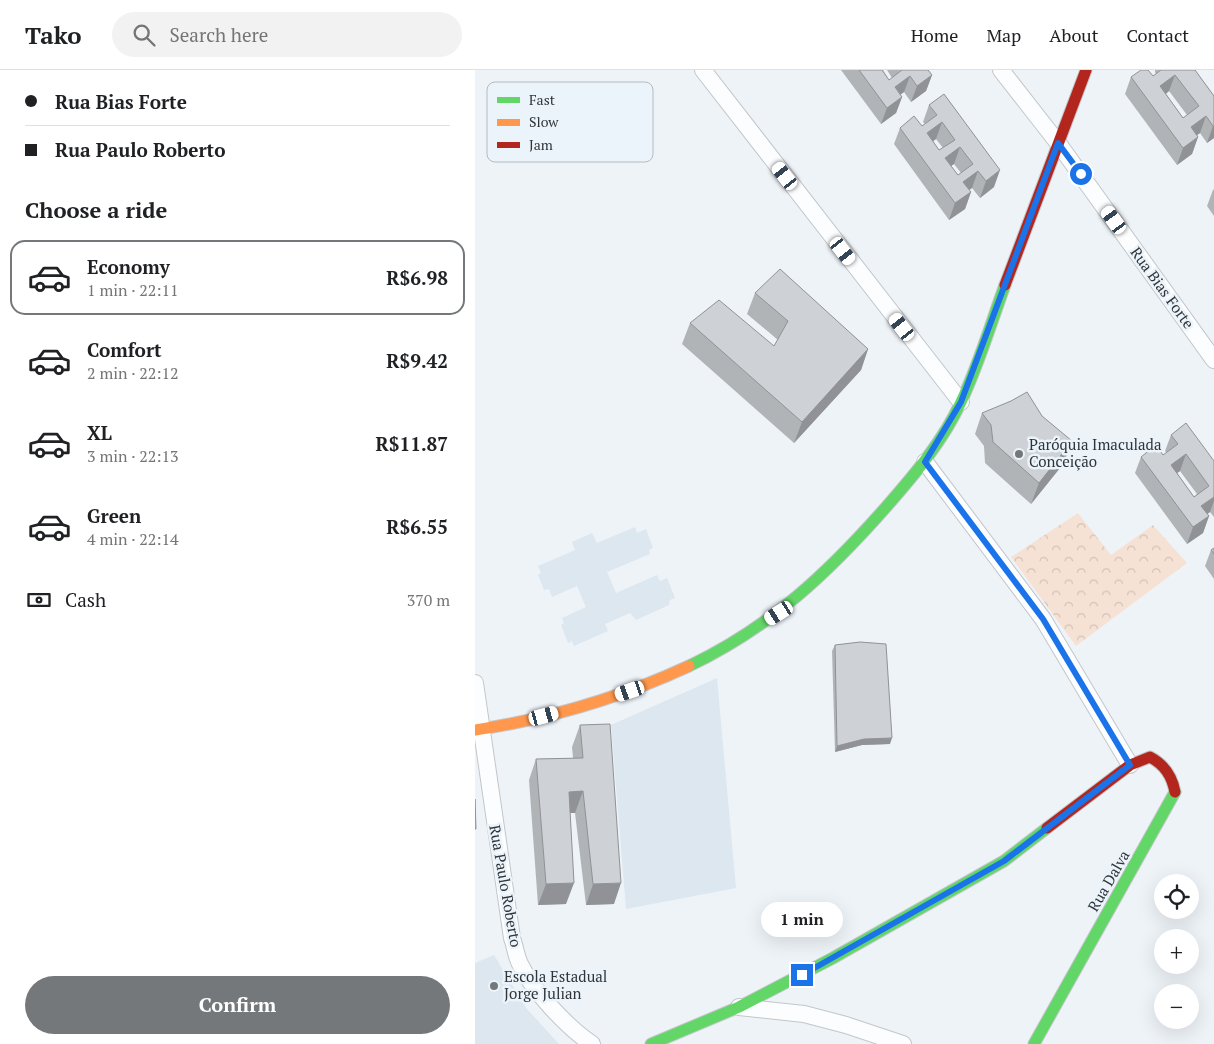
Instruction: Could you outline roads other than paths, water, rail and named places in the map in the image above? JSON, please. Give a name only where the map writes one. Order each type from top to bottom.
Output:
[{"type":"street","points":[[703,70],[961,402]]},
{"type":"street","name":"Rua Bias Forte","points":[[1001,70],[1058,143],[1214,360]]},
{"type":"street","points":[[478,730],[507,726],[613,697],[648,685],[714,654],[779,613],[844,555],[925,462],[961,402],[1086,70]]},
{"type":"street","points":[[651,1044],[739,1007],[833,958],[1004,861],[1130,765],[1043,619],[925,462]]},
{"type":"street","name":"Rua Paulo Roberto","points":[[475,683],[478,730],[512,938],[520,964],[537,990],[579,1035],[593,1044]]},
{"type":"street","name":"Rua Dalva","points":[[1034,1044],[1175,795],[1173,780],[1158,761],[1150,757],[1130,765]]},
{"type":"street","points":[[739,1007],[804,1014],[846,1025],[903,1044]]},
{"type":"place","name":"Paróquia Imaculada Conceição","points":[[1019,454]]},
{"type":"place","name":"Escola Estadual Jorge Julian","points":[[494,986]]}]
